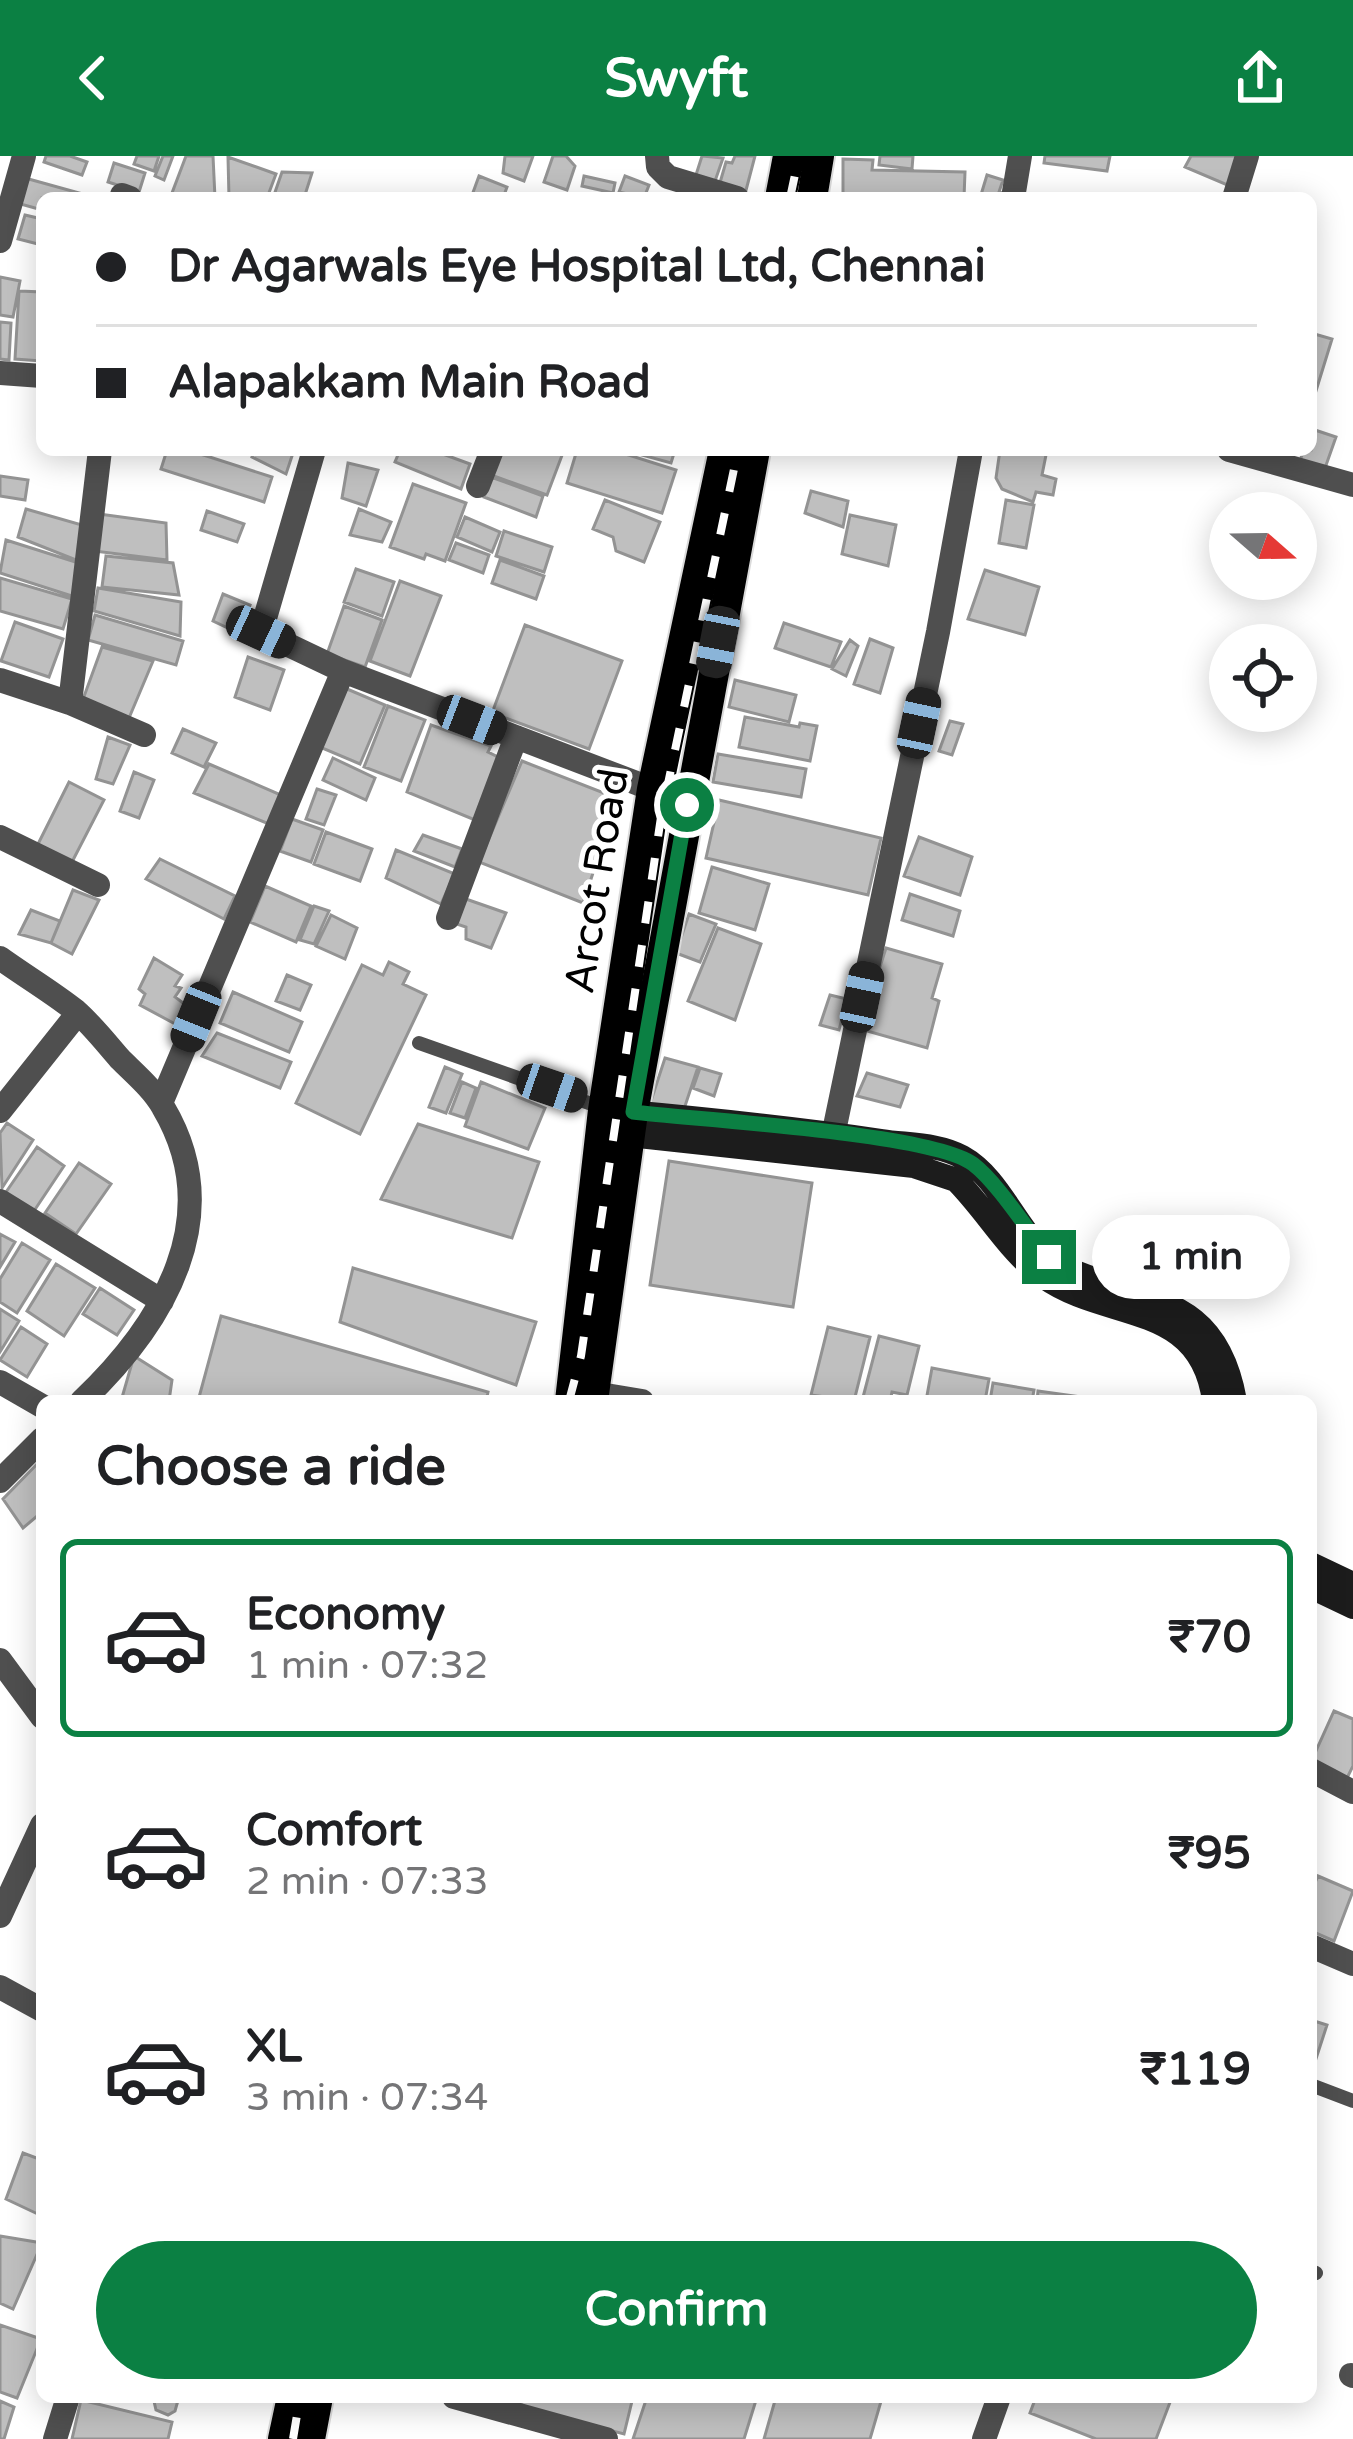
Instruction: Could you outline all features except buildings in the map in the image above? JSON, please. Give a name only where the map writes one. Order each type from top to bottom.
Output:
[{"type":"main road","points":[[781,192],[788,156]]},
{"type":"main road","points":[[813,192],[819,156]]},
{"type":"main road","name":"Arcot Road","points":[[586,1395],[652,788],[723,456]]},
{"type":"main road","name":"Arcot Road","points":[[617,1122],[754,456]]},
{"type":"main road","points":[[617,1122],[831,1145],[935,1148],[973,1164],[1049,1257],[1066,1268],[1136,1290],[1185,1313],[1224,1358],[1233,1395]]},
{"type":"main road","points":[[831,1145],[956,1180],[1027,1264],[1048,1280],[1160,1320],[1177,1332],[1201,1362],[1213,1395]]},
{"type":"main road","points":[[1317,1567],[1353,1584]]},
{"type":"main road","points":[[1317,1590],[1353,1607]]},
{"type":"main road","points":[[283,2439],[291,2403]]},
{"type":"main road","points":[[310,2439],[317,2403]]},
{"type":"street","points":[[0,241],[24,156]]},
{"type":"street","points":[[657,156],[658,167],[668,178],[716,192]]},
{"type":"street","points":[[1014,192],[1020,156]]},
{"type":"street","points":[[1236,192],[1246,156]]},
{"type":"street","points":[[0,373],[36,376]]},
{"type":"street","points":[[70,703],[99,456]]},
{"type":"street","points":[[312,456],[261,632],[343,670],[652,788]]},
{"type":"street","points":[[478,485],[490,456]]},
{"type":"street","points":[[831,1145],[970,456]]},
{"type":"street","points":[[1251,456],[1353,484]]},
{"type":"street","points":[[161,1102],[343,670]]},
{"type":"street","points":[[0,680],[144,735]]},
{"type":"street","points":[[448,918],[516,736]]},
{"type":"street","points":[[0,837],[98,885]]},
{"type":"street","points":[[0,958],[78,1013],[161,1102],[184,1147],[192,1196],[185,1248],[162,1301],[129,1354],[88,1395]]},
{"type":"street","points":[[0,1111],[78,1013]]},
{"type":"street","points":[[0,1201],[162,1301]]},
{"type":"street","points":[[0,1382],[36,1403]]},
{"type":"street","points":[[0,1481],[36,1445]]},
{"type":"street","points":[[0,1660],[36,1709]]},
{"type":"street","points":[[1317,1772],[1353,1792]]},
{"type":"street","points":[[0,1916],[36,1839]]},
{"type":"street","points":[[1317,1949],[1353,1964]]},
{"type":"street","points":[[0,1987],[36,2007]]},
{"type":"street","points":[[55,2439],[66,2403]]},
{"type":"street","points":[[476,2403],[606,2439]]},
{"type":"street","points":[[983,2439],[997,2403]]},
{"type":"lane","points":[[419,1043],[596,1103],[617,1122]]},
{"type":"lane","points":[[1317,2087],[1353,2101]]},
{"type":"railway","points":[[791,192],[799,156]]},
{"type":"railway","points":[[571,1395],[581,1356],[661,817],[737,456]]},
{"type":"railway","points":[[293,2439],[299,2403]]},
{"type":"route","points":[[687,805],[633,1112],[951,1152],[982,1172],[1049,1257]]}]
